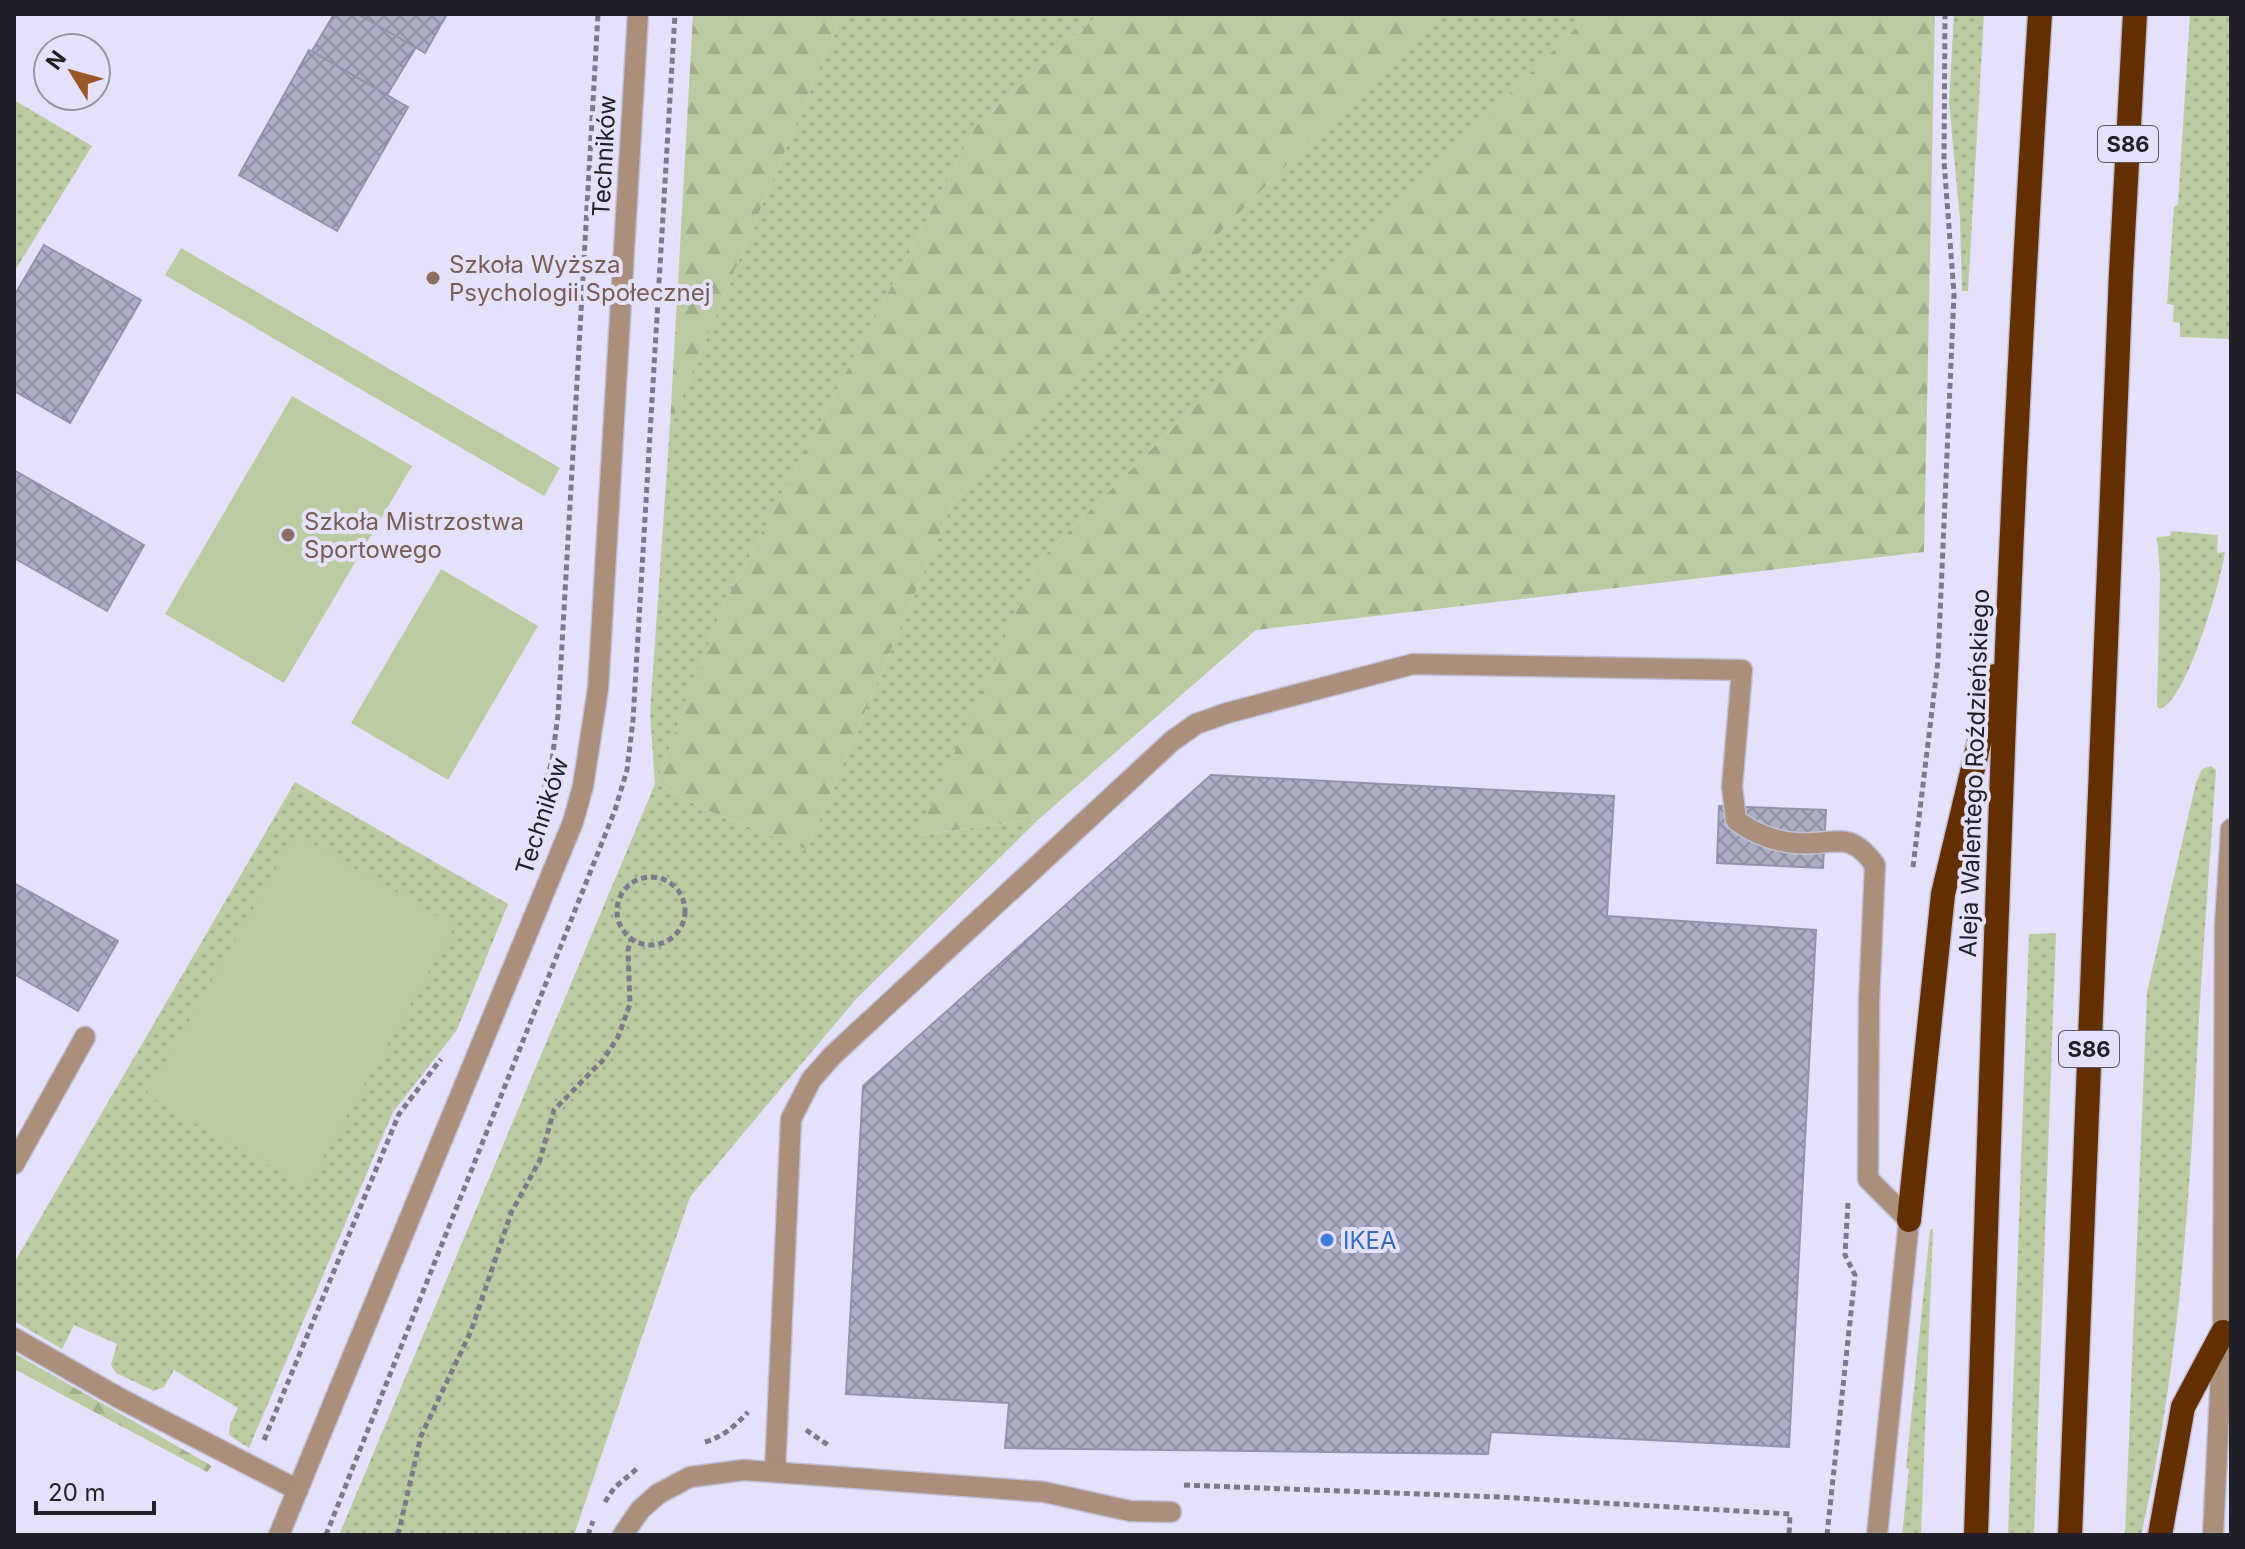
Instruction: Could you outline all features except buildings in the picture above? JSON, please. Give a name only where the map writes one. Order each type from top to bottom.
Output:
[{"type":"highway","name":"Aleja Walentego Roździeńskiego","points":[[1976,1535],[2007,623],[2025,240],[2040,14]]},
{"type":"highway","name":"S86","points":[[2070,1535],[2121,273],[2135,14]]},
{"type":"highway","points":[[1909,1220],[1943,894],[2007,623]]},
{"type":"highway","points":[[2160,1535],[2183,1407],[2223,1332]]},
{"type":"street","name":"Techników","points":[[279,1535],[558,858],[583,786],[598,689],[638,14]]},
{"type":"street","points":[[775,1472],[791,1119],[811,1080],[832,1056],[1172,741],[1196,724],[1227,713],[1413,664],[1742,670],[1732,787],[1736,820],[1752,832],[1796,843],[1840,840],[1863,849],[1875,865],[1869,1016],[1868,1179],[1909,1220],[1877,1535]]},
{"type":"street","points":[[2213,1535],[2224,1460],[2223,1332],[2231,829]]},
{"type":"street","points":[[14,1164],[85,1037]]},
{"type":"street","points":[[14,1338],[121,1399],[298,1490]]},
{"type":"street","points":[[623,1535],[640,1510],[658,1494],[690,1477],[744,1470],[1044,1492],[1130,1511],[1171,1512]]},
{"type":"path","points":[[527,851],[546,786],[558,715],[598,14]]},
{"type":"path","points":[[1944,548],[1954,294],[1944,161],[1945,14]]},
{"type":"path","points":[[654,876],[671,882],[684,898],[687,911],[676,935],[656,945],[631,939],[620,926],[617,914],[620,896],[632,882],[654,876]]},
{"type":"path","points":[[398,1535],[421,1436],[471,1331],[511,1213],[540,1160],[554,1110],[603,1060],[618,1037],[630,1004],[628,950],[631,939]]},
{"type":"path","points":[[255,1470],[259,1451],[399,1114],[445,1053]]},
{"type":"path","points":[[699,1444],[718,1438],[736,1425],[748,1410],[756,1392],[791,1392],[792,1403],[806,1430],[836,1450]]},
{"type":"path","points":[[1174,1485],[1499,1497],[1790,1514],[1789,1535]]},
{"type":"green space","points":[[693,14],[842,14],[670,425]]},
{"type":"green space","points":[[842,14],[1099,14],[976,126],[722,608],[656,783],[702,808],[807,850],[953,502],[1436,14],[1590,14],[1038,562],[919,835],[1039,819],[856,999],[690,1197],[574,1535],[339,1535],[655,784],[650,713],[670,425]]},
{"type":"green space","points":[[1099,14],[1436,14],[953,502],[807,850],[702,808],[656,783],[722,608],[976,126]]},
{"type":"green space","points":[[1590,14],[1935,14],[1924,552],[1256,630],[1039,819],[918,835],[1038,562]]},
{"type":"green space","points":[[1954,14],[1984,14],[1968,291],[1962,291],[1960,220],[1949,102]]},
{"type":"green space","points":[[2190,14],[2231,14],[2231,339],[2180,337],[2180,323],[2173,322],[2174,305],[2167,304],[2174,207],[2178,204]]},
{"type":"green space","points":[[14,100],[92,146],[14,272]]},
{"type":"green space","points":[[181,248],[560,468],[544,496],[165,275]]},
{"type":"green space","points":[[292,396],[412,466],[284,683],[165,614]]},
{"type":"green space","points":[[2171,531],[2218,535],[2217,553],[2225,552],[2217,588],[2191,665],[2180,687],[2169,702],[2159,709],[2160,575],[2157,537],[2170,536]]},
{"type":"green space","points":[[441,569],[538,626],[448,780],[351,723]]},
{"type":"green space","points":[[2211,766],[2216,770],[2180,1287],[2165,1411],[2141,1535],[2125,1535],[2147,992],[2196,783],[2202,769]]},
{"type":"green space","points":[[295,782],[508,904],[457,1030],[393,1112],[249,1448],[229,1435],[230,1424],[238,1408],[174,1370],[164,1387],[154,1391],[116,1373],[111,1365],[117,1344],[74,1325],[62,1349],[14,1321],[14,1263]]},
{"type":"green space","points":[[296,834],[455,926],[306,1187],[146,1095]]},
{"type":"green space","points":[[2056,933],[2034,1535],[2008,1535],[2029,934]]},
{"type":"green space","points":[[1933,1229],[1921,1535],[1902,1535],[1930,1230]]},
{"type":"green space","points":[[14,1353],[212,1466],[207,1472],[14,1369]]},
{"type":"place","name":"Szkoła Wyższa Psychologii Społecznej","points":[[433,278]]},
{"type":"place","name":"Szkoła Mistrzostwa Sportowego","points":[[288,535]]},
{"type":"place","name":"IKEA","points":[[1327,1240]]}]
